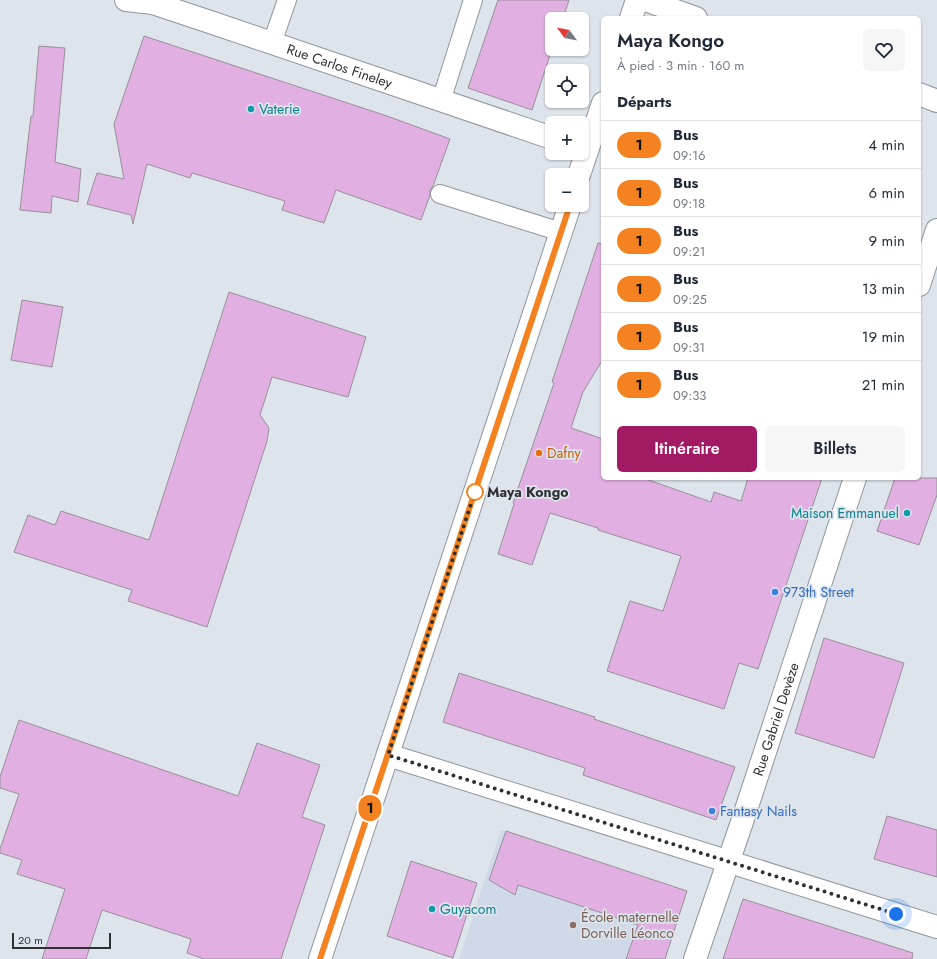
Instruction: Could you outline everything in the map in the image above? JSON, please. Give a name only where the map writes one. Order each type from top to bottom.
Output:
[{"type":"street","name":"Rue Carlos Fineley","points":[[126,0],[153,3],[545,136]]},
{"type":"street","points":[[632,16],[637,0]]},
{"type":"street","points":[[645,0],[690,16]]},
{"type":"street","points":[[921,95],[937,101]]},
{"type":"street","points":[[589,140],[601,109]]},
{"type":"street","points":[[320,959],[568,212]]},
{"type":"street","points":[[921,279],[937,230]]},
{"type":"street","name":"Rue Gabriel Devèze","points":[[695,959],[854,480]]},
{"type":"street","points":[[388,755],[937,927]]},
{"type":"lane","points":[[272,43],[287,0]]},
{"type":"lane","points":[[441,100],[473,0]]},
{"type":"lane","points":[[440,194],[561,232]]},
{"type":"shaded area","name":"École maternelle Dorville Léonco","points":[[501,830],[687,891],[665,959],[459,959]]},
{"type":"building","points":[[498,0],[569,0],[565,12],[545,12],[545,56],[550,56],[547,64],[545,64],[545,70],[532,110],[468,88]]},
{"type":"building","points":[[144,36],[387,116],[450,139],[433,186],[430,190],[430,195],[421,220],[336,190],[324,223],[282,210],[285,201],[192,173],[190,178],[147,164],[133,224],[131,215],[87,204],[97,173],[124,179],[114,124]]},
{"type":"building","points":[[39,46],[65,48],[55,162],[81,169],[78,202],[52,196],[51,213],[20,210],[31,116],[33,116]]},
{"type":"building","points":[[598,243],[601,244],[601,362],[583,392],[571,428],[601,438],[601,480],[649,480],[711,502],[714,492],[741,501],[747,480],[821,480],[758,669],[739,663],[724,709],[607,671],[630,601],[663,611],[681,556],[550,513],[532,565],[498,554],[514,504],[513,503],[554,383],[552,382]]},
{"type":"building","points":[[229,292],[366,337],[348,397],[272,377],[260,415],[269,428],[267,441],[207,627],[128,601],[132,590],[14,552],[28,515],[55,525],[61,511],[149,540]]},
{"type":"building","points":[[22,300],[63,307],[52,367],[11,360]]},
{"type":"building","name":"Maison Emmanuel","points":[[921,478],[937,478],[937,495],[919,545],[877,531],[894,480],[921,480]]},
{"type":"building","points":[[824,638],[904,663],[874,758],[795,733]]},
{"type":"building","points":[[459,673],[595,717],[594,719],[735,767],[716,820],[583,775],[585,768],[443,722]]},
{"type":"building","points":[[19,720],[238,796],[257,743],[320,765],[302,817],[325,825],[281,959],[204,959],[187,953],[191,939],[102,910],[86,959],[42,959],[65,889],[17,874],[22,860],[0,853],[0,849],[19,794],[0,788],[0,777]]},
{"type":"building","points":[[887,816],[937,830],[937,877],[874,859]]},
{"type":"building","points":[[506,831],[687,891],[665,959],[626,959],[638,925],[518,885],[515,895],[489,880]]},
{"type":"building","name":"Guyacom","points":[[411,861],[477,883],[453,958],[387,936]]},
{"type":"building","points":[[743,899],[913,953],[912,959],[723,959]]},
{"type":"bus line","name":"1","points":[[320,959],[568,212]]},
{"type":"place","name":"Vaterie","points":[[251,109]]},
{"type":"place","name":"Dafny","points":[[539,453]]},
{"type":"place","name":"Maya Kongo","points":[[475,492]]},
{"type":"place","name":"Maison Emmanuel","points":[[907,513]]},
{"type":"place","name":"973th Street","points":[[775,592]]},
{"type":"place","name":"Fantasy Nails","points":[[712,811]]},
{"type":"place","name":"Guyacom","points":[[432,909]]},
{"type":"place","name":"École maternelle Dorville Léonco","points":[[573,925]]},
{"type":"route","points":[[475,492],[388,755],[896,914]]}]
